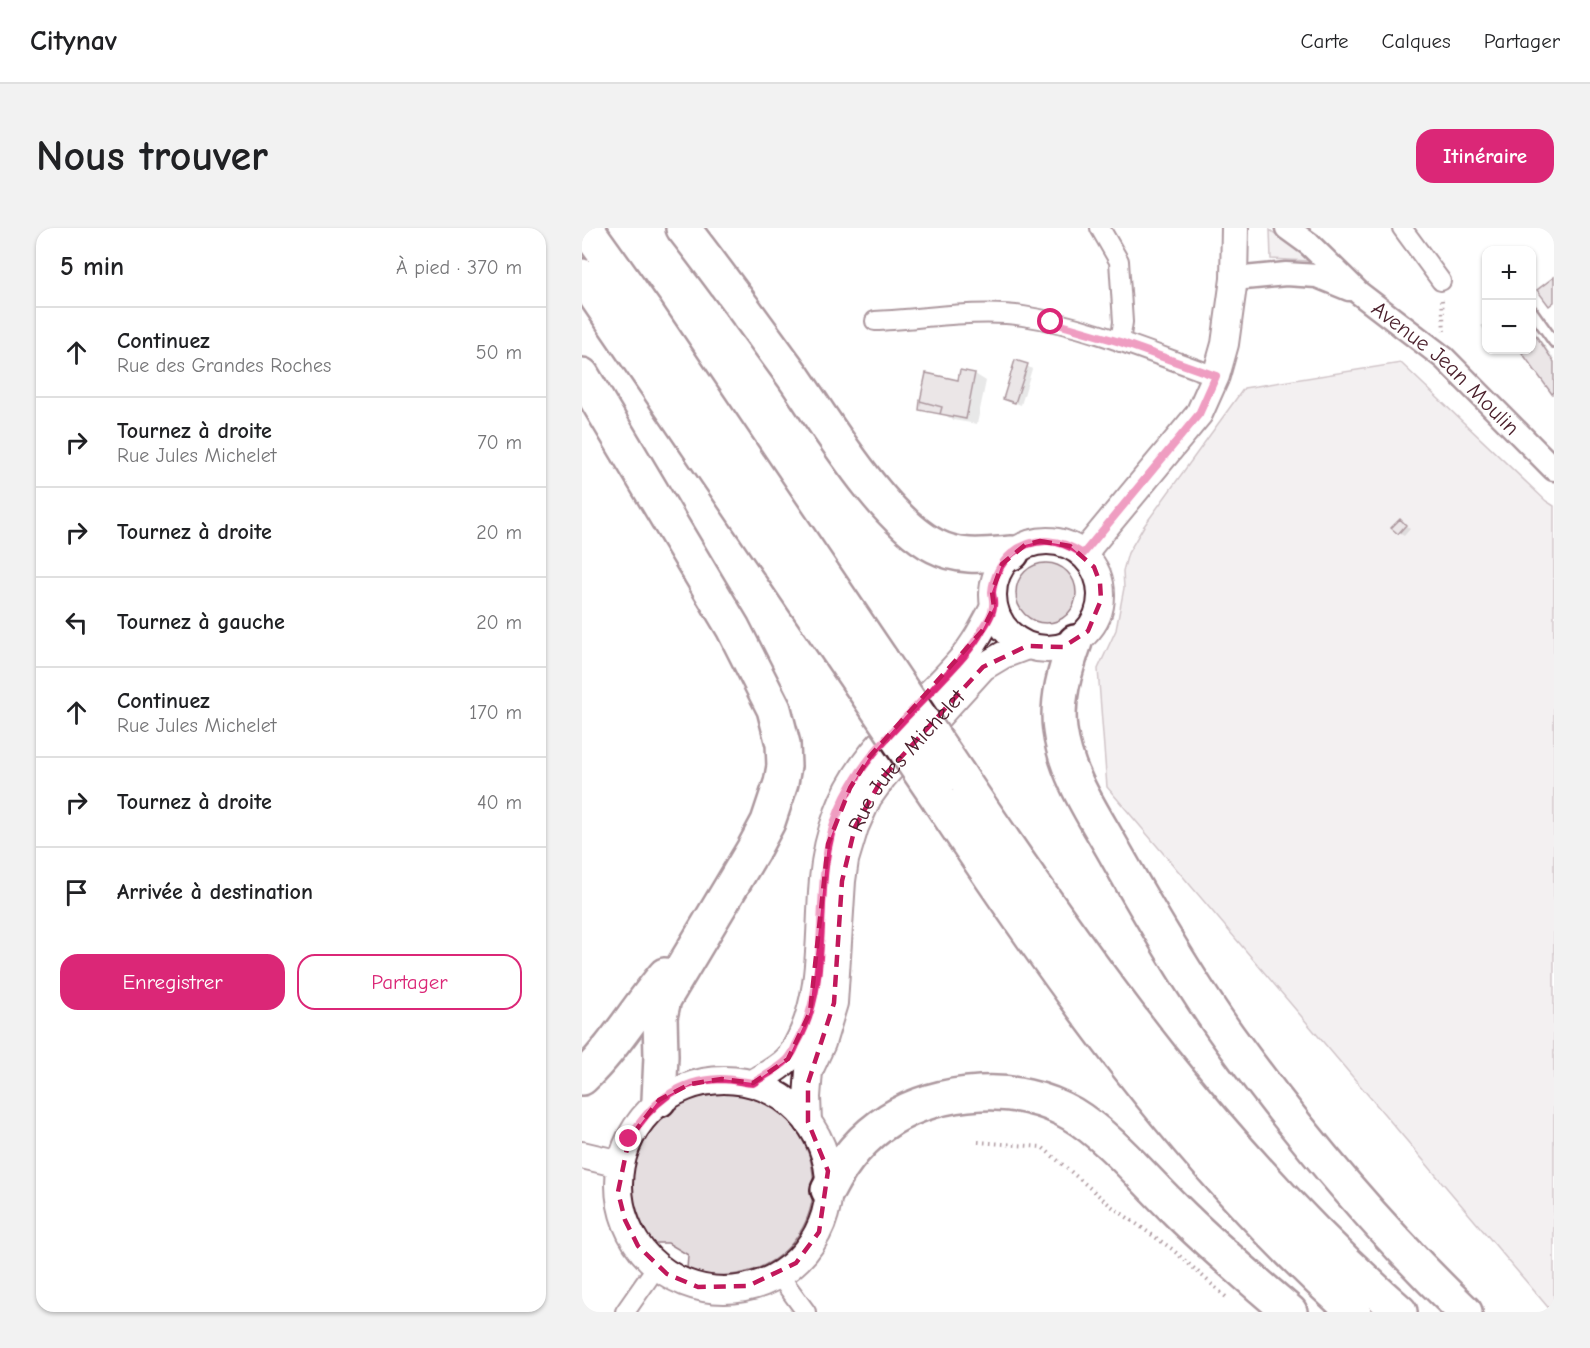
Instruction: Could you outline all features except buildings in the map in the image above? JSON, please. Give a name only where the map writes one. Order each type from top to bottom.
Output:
[{"type":"highway","points":[[586,228],[646,312],[870,671],[939,800],[1071,994],[1163,1113],[1236,1196],[1304,1266],[1353,1312]]},
{"type":"highway","points":[[683,228],[740,301],[853,463],[899,518],[924,539],[948,552],[975,555],[1012,553]]},
{"type":"highway","points":[[582,276],[870,671],[959,775],[1096,974],[1149,1044],[1262,1177],[1400,1312]]},
{"type":"highway","points":[[582,375],[733,628],[765,689],[780,728],[783,744],[784,766],[777,799],[753,850],[664,999],[660,1017],[662,1056],[659,1100]]},
{"type":"highway","points":[[1075,642],[1065,671],[1059,705],[1060,731],[1066,757],[1077,784],[1151,915],[1227,1034],[1295,1126],[1429,1278],[1465,1312]]},
{"type":"highway","points":[[582,1078],[602,1059],[627,1027],[645,998],[714,916]]},
{"type":"highway","points":[[828,1190],[842,1164],[854,1149],[879,1126],[910,1108],[942,1097],[992,1092],[1041,1101],[1073,1114],[1099,1134],[1186,1220],[1290,1312]]},
{"type":"main road","points":[[1083,554],[1199,414],[1216,376],[1225,344],[1232,307],[1235,228]]},
{"type":"main road","points":[[1040,541],[1056,541],[1083,554],[1094,567],[1100,583],[1101,600],[1097,616],[1088,631],[1075,642],[1051,649],[1027,646],[1015,640],[998,620],[994,607],[992,592],[995,577],[1002,564],[1012,553],[1025,545],[1040,541]]},
{"type":"main road","name":"Rue Jules Michelet","points":[[753,1083],[788,1059],[800,1039],[810,1012],[816,984],[823,878],[828,844],[838,811],[849,788],[870,756],[960,660],[982,631],[994,607]]},
{"type":"main road","name":"Rue Jules Michelet","points":[[808,1122],[809,1071],[822,1043],[834,1003],[845,860],[862,811],[883,777],[983,667],[1003,655],[1027,646]]},
{"type":"main road","points":[[722,1079],[753,1083],[790,1102],[817,1136],[828,1171],[826,1210],[819,1232],[796,1263],[778,1274],[748,1286],[716,1289],[692,1285],[667,1274],[638,1245],[625,1220],[618,1192],[620,1164],[629,1139],[642,1117],[659,1100],[690,1084],[722,1079]]},
{"type":"main road","points":[[582,1155],[620,1164]]},
{"type":"street","points":[[1100,228],[1119,261],[1123,322],[1120,342]]},
{"type":"street","name":"Avenue Jean Moulin","points":[[1287,228],[1309,244],[1359,293],[1444,358],[1554,470]]},
{"type":"street","points":[[1402,228],[1441,281]]},
{"type":"street","name":"Avenue Jean Moulin","points":[[1234,279],[1286,274],[1317,276],[1359,293]]},
{"type":"street","points":[[875,321],[985,314],[1021,315],[1074,327],[1216,376]]},
{"type":"street","points":[[625,1312],[657,1266]]},
{"type":"street","points":[[778,1274],[807,1312]]},
{"type":"lane","points":[[1536,317],[1554,342]]},
{"type":"path","points":[[1441,281],[1445,338]]},
{"type":"path","points":[[978,1142],[1042,1147],[1112,1206],[1172,1249],[1228,1298]]},
{"type":"highlighted area","points":[[1040,541],[1070,546],[1094,567],[1100,583],[1101,600],[1088,631],[1063,647],[1027,646],[983,667],[883,777],[855,827],[842,881],[834,1003],[808,1083],[808,1122],[828,1171],[819,1232],[796,1263],[748,1286],[698,1287],[667,1274],[638,1246],[625,1220],[618,1192],[629,1139],[659,1100],[690,1084],[722,1079],[753,1083],[788,1059],[810,1012],[828,844],[850,788],[870,756],[982,631],[994,607],[992,592],[1002,564],[1025,545]]},
{"type":"shaded area","points":[[1270,230],[1308,258],[1308,261],[1271,259]]},
{"type":"shaded area","points":[[1401,363],[1546,501],[1554,506],[1554,1312],[1107,787],[1098,669],[1116,630],[1124,588],[1123,571],[1128,553],[1144,526],[1244,388]]},
{"type":"shaded area","points":[[1046,563],[1063,568],[1071,576],[1076,593],[1071,610],[1063,618],[1046,623],[1029,618],[1021,610],[1016,593],[1021,576],[1029,568]]},
{"type":"shaded area","points":[[718,1093],[750,1097],[777,1111],[797,1131],[809,1155],[814,1182],[810,1209],[799,1234],[780,1255],[754,1270],[723,1276],[687,1269],[688,1255],[668,1243],[651,1243],[635,1204],[633,1189],[633,1173],[637,1158],[651,1131],[674,1109],[687,1101]]},
{"type":"route","points":[[629,1139],[642,1117],[659,1100],[690,1084],[722,1079],[753,1083],[788,1059],[800,1039],[810,1012],[816,984],[823,878],[828,844],[838,811],[849,788],[870,756],[960,660],[982,631],[994,607],[992,592],[995,577],[1002,564],[1012,553],[1025,545],[1040,541],[1056,541],[1083,554],[1199,414],[1216,376],[1085,330],[1051,322]]}]
